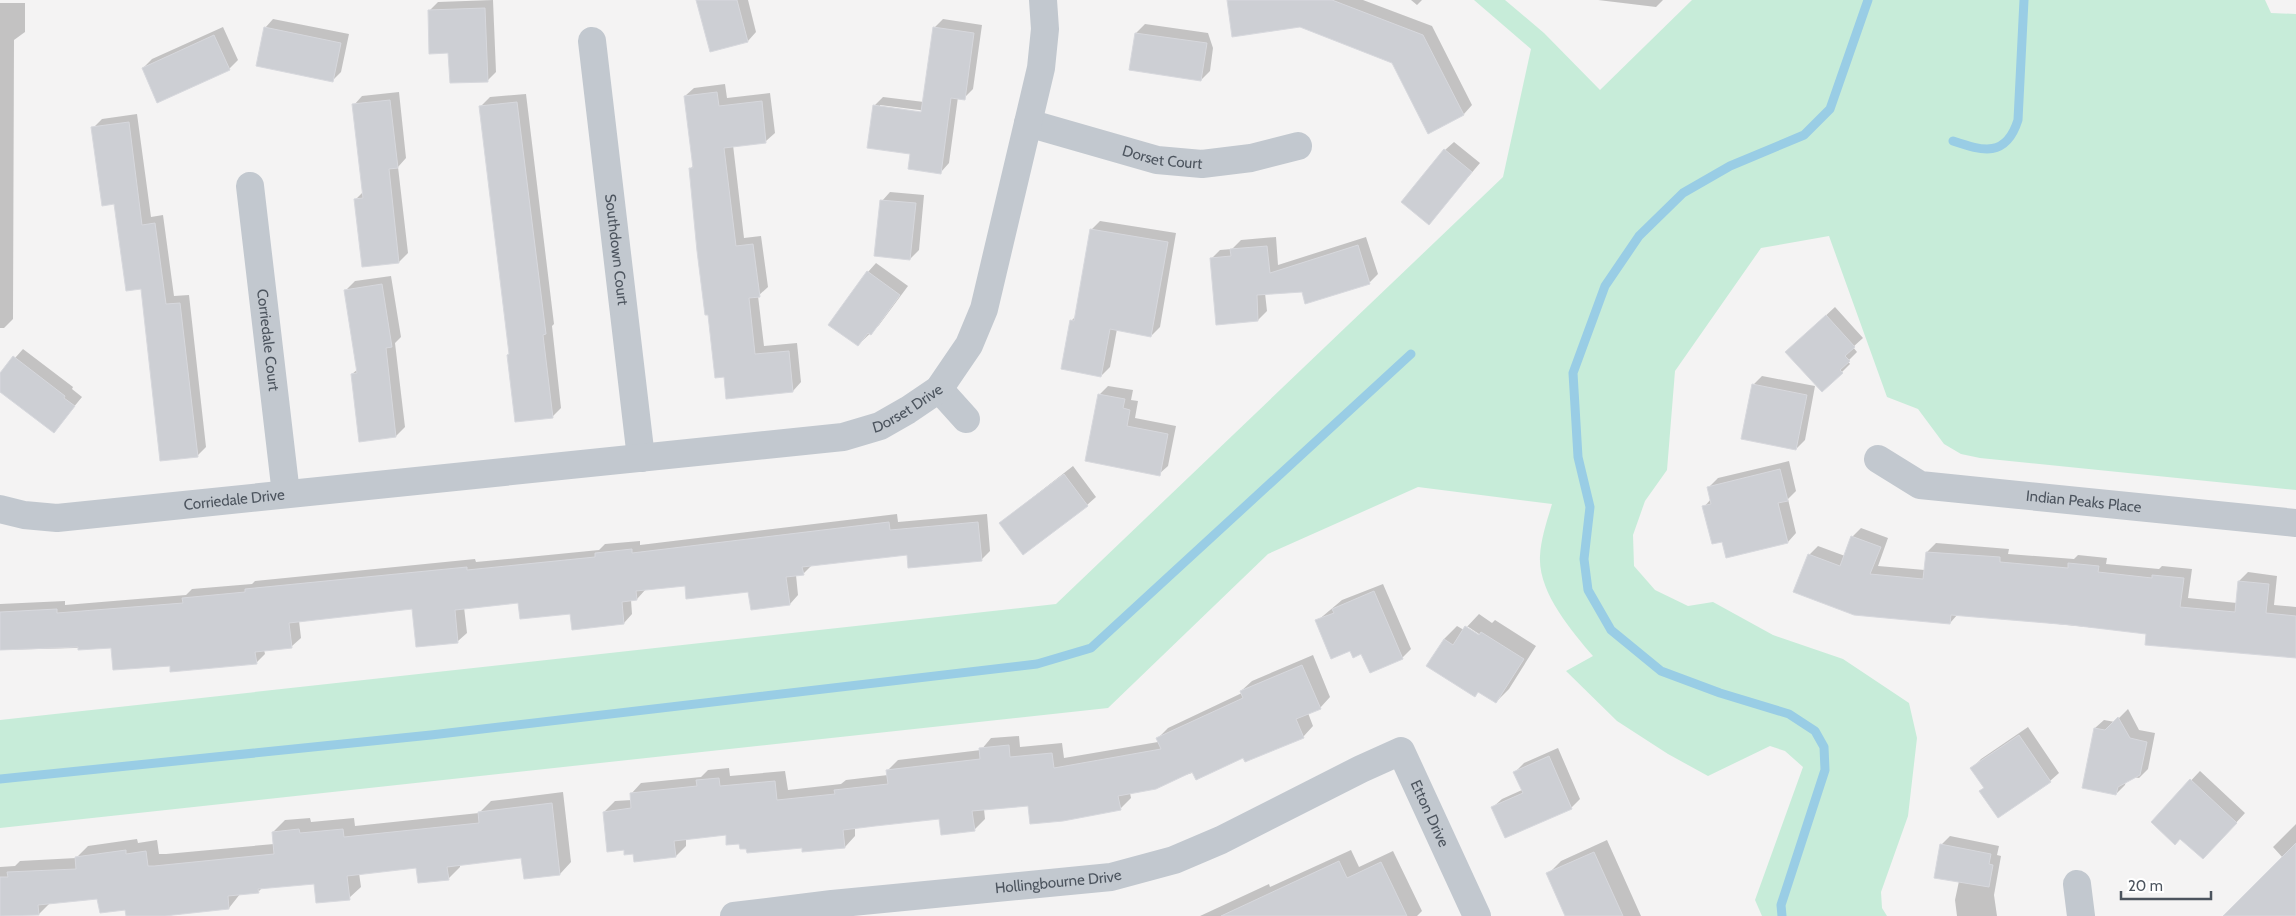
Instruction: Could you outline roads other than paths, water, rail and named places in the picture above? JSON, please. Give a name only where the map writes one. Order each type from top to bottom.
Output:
[{"type":"street","name":"Dorset Drive","points":[[469,476],[843,437],[880,426],[939,389],[969,345],[984,309],[1041,68],[1045,29],[1043,0]]},
{"type":"street","name":"Southdown Court","points":[[592,41],[641,458]]},
{"type":"street","name":"Dorset Court","points":[[1028,122],[1157,160],[1202,164],[1251,158],[1298,146]]},
{"type":"street","name":"Corriedale Court","points":[[250,186],[286,494]]},
{"type":"street","points":[[939,389],[966,419]]},
{"type":"street","name":"Indian Peaks Place","points":[[1878,459],[1920,485],[2296,523]]},
{"type":"street","name":"Corriedale Drive","points":[[0,509],[24,515],[57,518],[469,476]]},
{"type":"street","name":"Etton Drive","points":[[1361,769],[1401,751],[1477,916]]},
{"type":"street","name":"Hollingbourne Drive","points":[[734,916],[833,910],[1111,877],[1174,860],[1213,843],[1361,769]]},
{"type":"street","points":[[2077,884],[2081,916]]},
{"type":"waterway","points":[[1782,916],[1781,905],[1825,770],[1824,747],[1815,731],[1789,714],[1720,693],[1661,671],[1611,630],[1588,590],[1584,559],[1590,507],[1578,457],[1573,373],[1605,286],[1639,236],[1683,193],[1730,166],[1804,135],[1830,109],[1868,0]]},
{"type":"waterway","points":[[1953,141],[1984,149],[1992,148],[2000,146],[2007,141],[2013,132],[2018,120],[2024,0]]},
{"type":"waterway","points":[[0,779],[431,735],[1037,664],[1091,648],[1411,354]]}]
